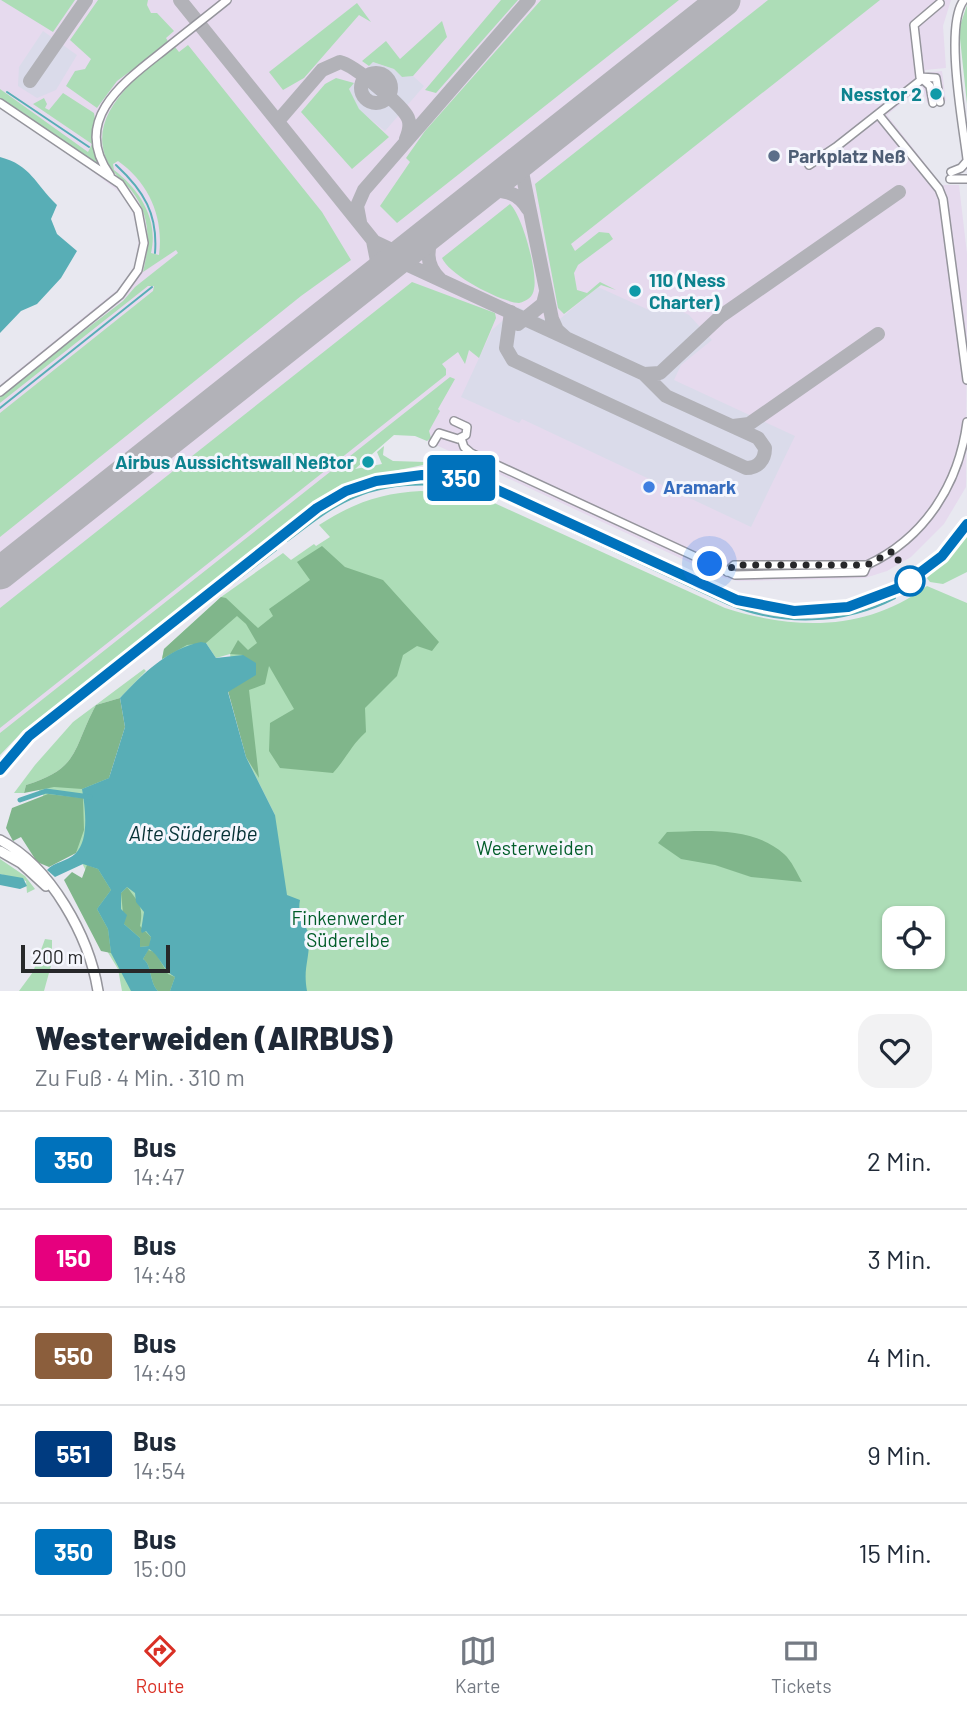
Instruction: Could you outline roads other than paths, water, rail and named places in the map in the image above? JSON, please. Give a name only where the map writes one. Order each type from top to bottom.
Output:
[{"type":"main road","points":[[0,840],[39,868],[83,939],[98,991]]},
{"type":"main road","points":[[0,851],[31,870],[55,894]]},
{"type":"street","points":[[110,176],[101,157],[98,133],[100,116],[107,100],[129,78],[227,0]]},
{"type":"street","points":[[964,0],[958,10],[954,31],[967,160],[961,169],[950,176],[967,177]]},
{"type":"street","points":[[809,164],[878,114],[920,78],[934,76],[938,82],[937,102],[930,86],[920,78],[914,25],[940,3]]},
{"type":"street","points":[[0,103],[110,176],[129,196],[141,219],[144,243],[138,270],[126,289],[0,392]]},
{"type":"street","points":[[878,114],[939,189],[943,199],[967,380]]},
{"type":"street","points":[[454,421],[467,429],[461,438]]},
{"type":"street","points":[[461,438],[464,447],[471,453],[727,572],[745,576],[864,572],[867,565],[910,537],[939,504],[955,473],[967,422]]},
{"type":"street","points":[[433,443],[434,436],[439,433],[461,438]]},
{"type":"street","points":[[0,770],[29,736],[276,539],[338,495],[376,481],[422,475],[480,482],[737,600],[794,611],[848,607],[901,587],[942,556],[967,524]]},
{"type":"water","points":[[0,157],[26,170],[57,205],[51,219],[57,234],[77,251],[61,278],[37,304],[21,311],[0,333]]},
{"type":"water","name":"Alte Süderelbe","points":[[206,643],[216,658],[243,655],[256,663],[256,675],[228,692],[246,757],[275,815],[287,895],[300,900],[301,918],[309,935],[307,991],[170,991],[175,977],[149,949],[143,959],[158,991],[131,991],[111,953],[108,929],[97,909],[111,890],[98,869],[83,864],[55,877],[47,870],[75,854],[80,848],[85,832],[82,789],[109,778],[125,727],[120,698],[166,656],[189,645]],"holes":[[[127,887],[135,893],[136,902],[144,912],[141,931],[146,931],[151,937],[149,946],[140,947],[140,938],[124,924],[127,915],[121,909],[121,893]]]},
{"type":"water","points":[[0,874],[23,878],[27,886],[20,889],[0,885]]},
{"type":"waterway","points":[[7,92],[89,147]]},
{"type":"waterway","points":[[116,165],[134,184],[147,204],[154,226],[155,253]]},
{"type":"waterway","points":[[0,408],[152,287]]},
{"type":"waterway","points":[[287,541],[337,506],[372,491],[409,485],[448,486],[502,499],[748,611],[790,619],[833,618],[875,607],[895,598]]},
{"type":"waterway","points":[[232,584],[276,550]]},
{"type":"waterway","points":[[20,800],[46,791],[90,797]]},
{"type":"place","name":"Nesstor 2","points":[[936,94]]},
{"type":"place","name":"Parkplatz Neß","points":[[774,156]]},
{"type":"place","name":"110 (Ness Charter)","points":[[635,291]]},
{"type":"place","name":"Airbus Aussichtswall Neßtor","points":[[368,462]]},
{"type":"place","name":"Aramark","points":[[649,487]]},
{"type":"park label","name":"Westerweiden","points":[[535,848]]},
{"type":"park label","name":"Finkenwerder Süderelbe","points":[[348,929]]}]
